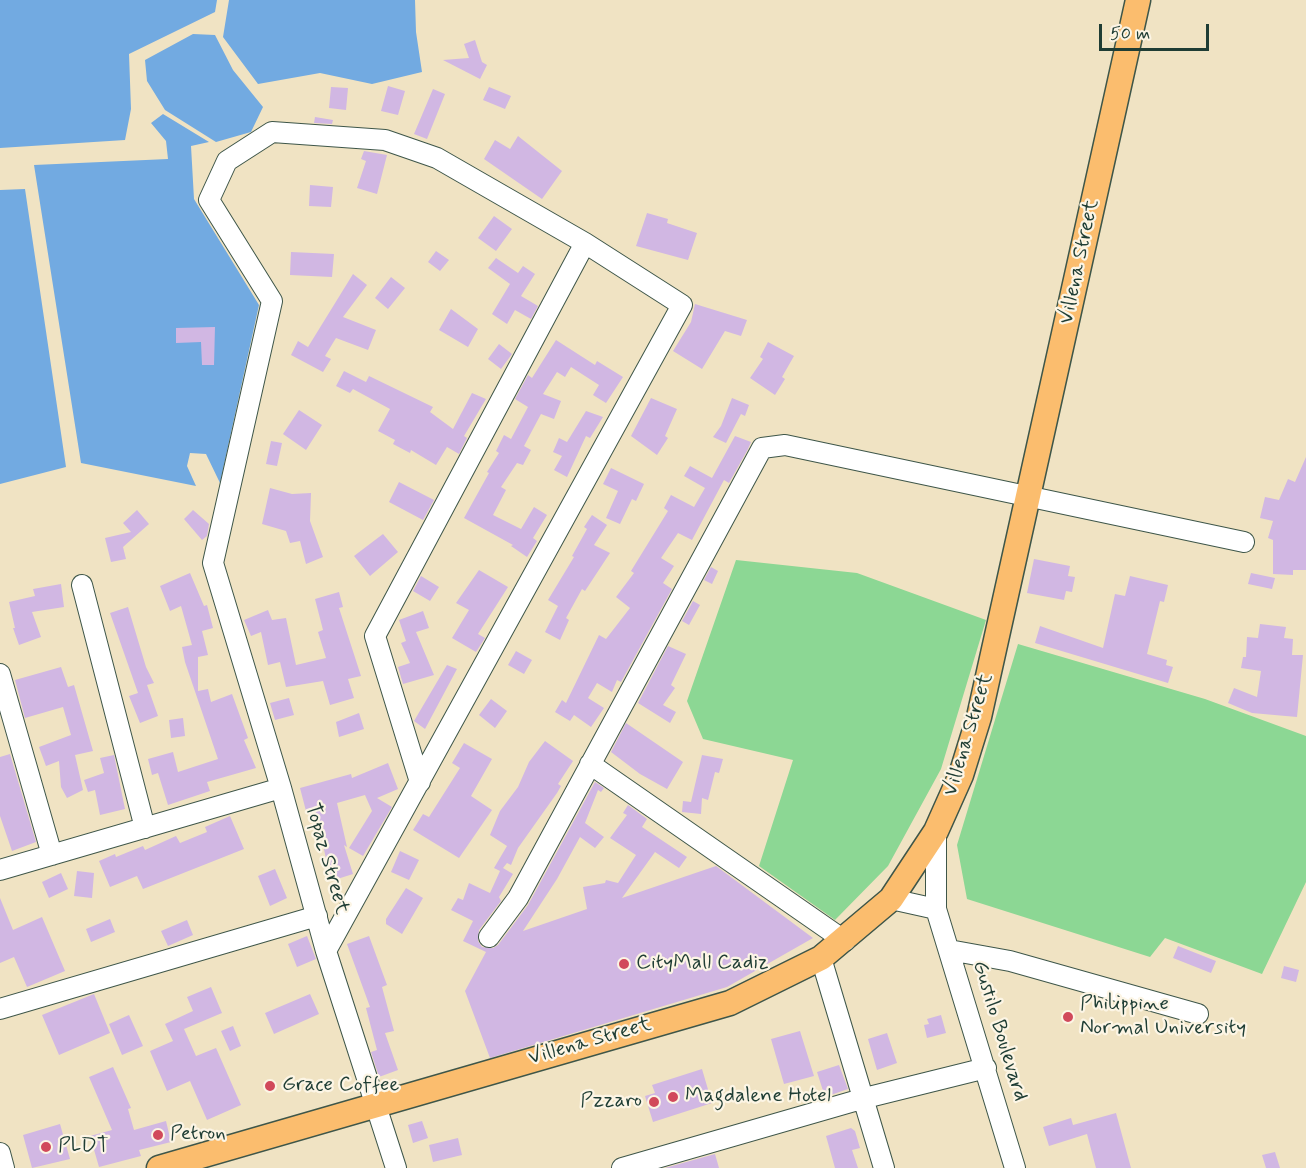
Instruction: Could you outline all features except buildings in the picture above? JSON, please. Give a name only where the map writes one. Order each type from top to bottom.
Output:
[{"type":"main road","name":"Villena Street","points":[[159,1168],[730,1003],[821,958],[844,941],[891,899],[936,831],[961,775],[979,717],[1138,0]]},
{"type":"street","name":"Topaz Street","points":[[396,1168],[378,1105],[326,951],[281,788],[213,562],[272,301],[209,200],[227,160],[272,132],[385,140],[437,158],[585,243]]},
{"type":"street","points":[[326,951],[420,782],[682,305],[585,243],[375,636],[420,782]]},
{"type":"street","points":[[489,937],[518,898],[762,448],[785,446],[1244,542]]},
{"type":"street","points":[[82,585],[145,828]]},
{"type":"street","points":[[0,674],[52,855]]},
{"type":"street","points":[[590,764],[844,941]]},
{"type":"street","points":[[0,870],[281,788]]},
{"type":"street","name":"Gustilo Boulevard","points":[[936,831],[936,909],[1015,1168]]},
{"type":"street","points":[[891,899],[936,909]]},
{"type":"street","points":[[0,1010],[318,916]]},
{"type":"street","points":[[950,951],[1010,960],[1198,1014]]},
{"type":"street","points":[[821,958],[865,1098],[884,1168]]},
{"type":"street","points":[[622,1168],[865,1098],[986,1068]]},
{"type":"street","points":[[0,1153],[4,1168]]},
{"type":"green space","points":[[736,560],[857,573],[986,620],[941,769],[888,866],[835,920],[759,866],[793,760],[703,739],[687,701]]},
{"type":"green space","points":[[1018,644],[1205,699],[1306,736],[1306,882],[1262,974],[1165,938],[1150,957],[967,899],[957,845]]},
{"type":"water","points":[[0,0],[217,0],[215,12],[129,54],[131,109],[125,140],[0,148]]},
{"type":"water","points":[[229,0],[415,0],[416,32],[422,72],[372,84],[320,73],[258,84],[223,37]]},
{"type":"water","points":[[193,34],[215,35],[233,70],[263,107],[251,132],[216,142],[165,110],[147,81],[145,60]]},
{"type":"water","points":[[163,114],[209,142],[191,146],[194,199],[259,305],[220,483],[206,454],[190,453],[187,466],[196,486],[81,463],[34,165],[168,159],[166,141],[151,123]]},
{"type":"water","points":[[25,189],[66,467],[0,484],[0,190]]},
{"type":"place","name":"CityMall Cadiz","points":[[624,964]]},
{"type":"place","name":"Philippine Normal University","points":[[1068,1017]]},
{"type":"place","name":"Grace Coffee","points":[[270,1086]]},
{"type":"place","name":"Magdalene Hotel","points":[[673,1097]]},
{"type":"place","name":"Pzzaro","points":[[654,1102]]},
{"type":"place","name":"Petron","points":[[158,1135]]},
{"type":"place","name":"PLDT","points":[[46,1147]]}]
